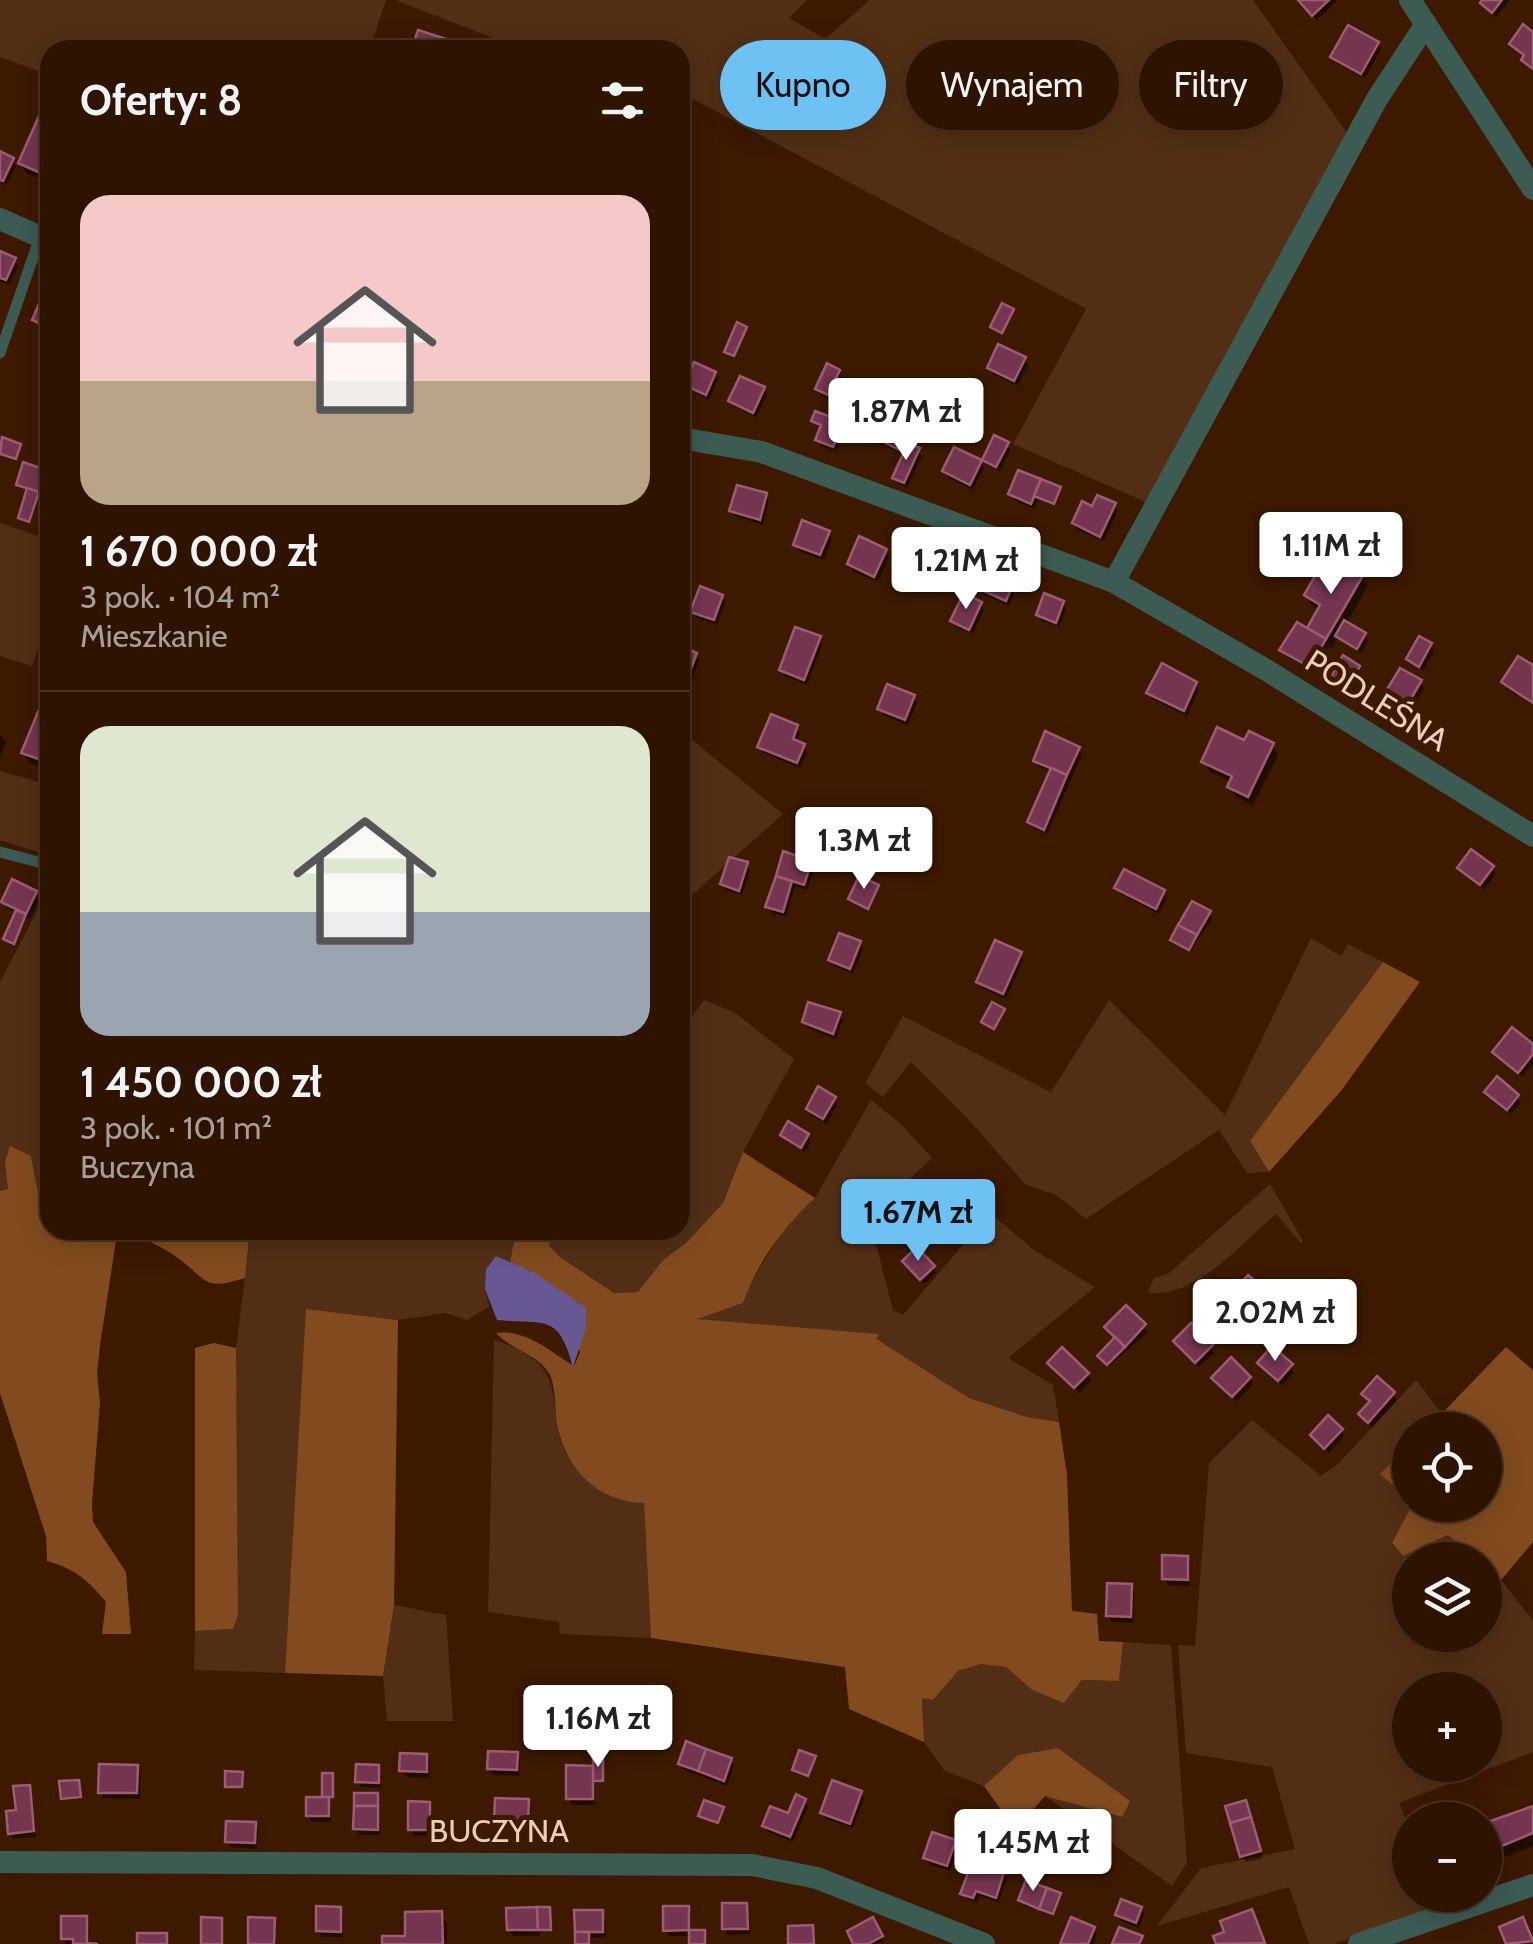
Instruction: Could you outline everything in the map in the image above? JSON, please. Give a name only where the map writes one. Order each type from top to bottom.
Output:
[{"type":"street","points":[[1410,0],[1533,188]]},
{"type":"street","points":[[1114,582],[1377,99],[1426,24]]},
{"type":"street","points":[[0,219],[40,237]]},
{"type":"street","name":"PODLEŚNA","points":[[690,440],[762,452],[1114,582],[1268,671],[1533,836]]},
{"type":"street","name":"BUCZYNA","points":[[0,1862],[752,1865],[818,1878],[984,1944]]},
{"type":"street","points":[[1358,1944],[1533,1885]]},
{"type":"lane","points":[[0,353],[40,252]]},
{"type":"lane","points":[[0,852],[40,863]]},
{"type":"shaded area","points":[[0,0],[386,0],[372,40],[40,40],[40,71],[0,57]]},
{"type":"shaded area","points":[[395,0],[807,0],[789,18],[825,39],[870,0],[1253,0],[1281,40],[1139,40],[1139,130],[1283,130],[1283,42],[1347,133],[1148,503],[1013,444],[1086,309],[751,130],[886,130],[886,40],[720,40],[720,113],[690,97],[690,40],[498,40]]},
{"type":"shaded area","points":[[0,523],[40,537],[40,643],[32,666],[0,656]]},
{"type":"shaded area","points":[[690,738],[783,814],[690,894]]},
{"type":"shaded area","points":[[0,771],[40,782],[40,853],[0,840]]},
{"type":"shaded area","points":[[40,905],[40,1198],[31,1156],[5,1162],[8,1189],[0,1191],[0,982]]},
{"type":"shaded area","points":[[1311,938],[1341,956],[1348,944],[1383,962],[1250,1141],[1269,1172],[1247,1173],[1219,1130],[1086,1219],[1056,1195],[1026,1185],[911,1062],[883,1097],[865,1083],[903,1016],[1051,1092],[1109,1000],[1225,1115]]},
{"type":"shaded area","points":[[1383,962],[1420,982],[1341,1091],[1269,1172],[1250,1141]]},
{"type":"shaded area","points":[[704,1000],[734,1012],[794,1059],[743,1152],[723,1203],[690,1239],[690,1020]]},
{"type":"shaded area","points":[[871,1100],[901,1124],[932,1158],[869,1217],[893,1310],[903,1315],[990,1213],[1034,1250],[1095,1287],[1008,1358],[1053,1385],[1059,1422],[1027,1417],[969,1398],[875,1339],[877,1334],[694,1319],[743,1303],[749,1286],[788,1222],[815,1198]]},
{"type":"shaded area","points":[[10,1146],[31,1156],[40,1198],[40,1240],[116,1240],[97,1373],[100,1403],[92,1503],[93,1522],[126,1572],[131,1634],[102,1634],[106,1602],[80,1576],[47,1561],[46,1536],[0,1393],[0,1191],[8,1189],[5,1162]]},
{"type":"shaded area","points":[[743,1152],[815,1198],[773,1246],[743,1303],[697,1319],[879,1334],[876,1339],[969,1398],[1027,1417],[1059,1422],[1067,1475],[1072,1611],[1097,1614],[1099,1641],[1123,1642],[1119,1681],[1082,1680],[1064,1703],[1032,1690],[1006,1667],[981,1664],[958,1671],[933,1700],[922,1698],[924,1742],[849,1709],[845,1667],[651,1638],[644,1503],[613,1497],[578,1471],[558,1429],[550,1375],[539,1362],[496,1333],[528,1338],[574,1366],[580,1352],[533,1272],[510,1263],[514,1240],[550,1240],[549,1245],[560,1257],[614,1293],[638,1292],[663,1260],[690,1240],[723,1203]]},
{"type":"shaded area","points":[[1270,1184],[1301,1243],[1276,1214],[1200,1278],[1165,1292],[1148,1292],[1154,1278],[1168,1274]]},
{"type":"shaded area","points":[[144,1240],[249,1240],[245,1278],[222,1284],[209,1282]]},
{"type":"shaded area","points":[[250,1240],[514,1240],[510,1263],[496,1257],[485,1289],[489,1307],[467,1320],[445,1313],[398,1320],[307,1309],[285,1673],[194,1670],[195,1631],[233,1629],[238,1615],[236,1348]]},
{"type":"shaded area","points":[[550,1240],[689,1240],[663,1260],[638,1292],[614,1293],[560,1257],[549,1245]]},
{"type":"shaded area","points":[[496,1256],[533,1272],[586,1308],[586,1328],[573,1367],[555,1329],[539,1323],[497,1320],[485,1289],[486,1269]]},
{"type":"shaded area","points":[[306,1309],[398,1320],[394,1605],[383,1676],[285,1673]]},
{"type":"shaded area","points":[[494,1340],[523,1352],[540,1366],[550,1382],[559,1435],[581,1472],[644,1503],[651,1638],[560,1634],[559,1622],[488,1612]]},
{"type":"shaded area","points":[[214,1343],[236,1348],[238,1615],[233,1629],[195,1631],[195,1348]]},
{"type":"shaded area","points":[[1506,1347],[1533,1370],[1533,1542],[1502,1579],[1502,1542],[1456,1542],[1448,1535],[1433,1542],[1393,1542],[1403,1522],[1502,1522],[1502,1412],[1443,1412]]},
{"type":"shaded area","points":[[1416,1380],[1440,1412],[1392,1412],[1392,1463],[1381,1474],[1392,1485],[1392,1522],[1403,1522],[1392,1542],[1392,1652],[1502,1652],[1502,1581],[1533,1621],[1533,1752],[1502,1764],[1502,1672],[1392,1672],[1392,1782],[1454,1782],[1392,1802],[1392,1912],[1431,1912],[1333,1944],[1309,1944],[1289,1887],[1157,1926],[1201,1868],[1295,1849],[1272,1767],[1186,1753],[1178,1645],[1195,1646],[1209,1463],[1252,1420],[1321,1476],[1339,1463]]},
{"type":"shaded area","points":[[1392,1462],[1392,1484],[1380,1474]]},
{"type":"shaded area","points":[[1448,1535],[1456,1542],[1433,1542]]},
{"type":"shaded area","points":[[394,1605],[446,1615],[453,1721],[387,1721],[383,1676]]},
{"type":"shaded area","points":[[1123,1642],[1171,1645],[1187,1863],[1172,1886],[1045,1796],[1074,1802],[1130,1801],[1058,1748],[1018,1755],[984,1786],[945,1771],[924,1742],[922,1698],[933,1700],[958,1671],[982,1664],[1006,1667],[1032,1690],[1064,1703],[1082,1680],[1119,1681]]},
{"type":"shaded area","points":[[1058,1748],[1130,1801],[1122,1817],[1045,1796],[1031,1812],[1004,1814],[984,1786],[1018,1755]]},
{"type":"building","points":[[1298,0],[1329,0],[1312,16]]},
{"type":"building","points":[[1502,0],[1492,13],[1480,3]]},
{"type":"building","points":[[1523,24],[1533,32],[1533,69],[1521,60],[1524,55],[1509,44]]},
{"type":"building","points":[[1348,25],[1379,42],[1361,74],[1330,57]]},
{"type":"building","points":[[418,30],[450,40],[414,40]]},
{"type":"building","points":[[39,116],[40,116],[40,173],[18,163]]},
{"type":"building","points":[[0,151],[14,158],[3,181],[0,180]]},
{"type":"building","points":[[0,251],[16,258],[6,280],[0,278]]},
{"type":"building","points":[[40,301],[40,324],[32,320]]},
{"type":"building","points":[[1002,303],[1014,309],[1002,333],[990,327]]},
{"type":"building","points":[[737,322],[747,327],[734,356],[724,352]]},
{"type":"building","points":[[998,344],[1026,357],[1014,381],[987,368]]},
{"type":"building","points":[[694,362],[716,372],[706,395],[690,388]]},
{"type":"building","points":[[827,363],[840,370],[828,395],[815,389]]},
{"type":"building","points":[[740,376],[765,387],[753,413],[728,401]]},
{"type":"building","points":[[878,405],[917,424],[904,452],[865,433]]},
{"type":"building","points":[[815,411],[844,422],[833,447],[815,440],[821,425],[811,421]]},
{"type":"building","points":[[994,435],[1009,442],[996,467],[982,460]]},
{"type":"building","points":[[2,437],[21,444],[16,459],[0,454]]},
{"type":"building","points":[[908,443],[920,448],[904,483],[892,478]]},
{"type":"building","points":[[954,447],[982,460],[970,485],[942,471]]},
{"type":"building","points":[[23,462],[40,468],[39,492],[16,485]]},
{"type":"building","points":[[1018,470],[1041,479],[1031,504],[1008,494]]},
{"type":"building","points":[[1041,479],[1061,487],[1054,504],[1034,496]]},
{"type":"building","points":[[737,485],[767,493],[760,520],[729,511]]},
{"type":"building","points":[[27,488],[39,492],[29,522],[18,518]]},
{"type":"building","points":[[1097,495],[1116,503],[1100,537],[1072,523],[1082,501],[1092,506]]},
{"type":"building","points":[[802,520],[830,531],[820,555],[793,545]]},
{"type":"building","points":[[859,536],[887,549],[874,577],[847,564]]},
{"type":"building","points":[[928,557],[949,567],[939,588],[918,578]]},
{"type":"building","points":[[1344,562],[1364,574],[1326,639],[1307,628],[1320,605],[1304,595],[1319,569],[1335,578]]},
{"type":"building","points":[[997,569],[1016,577],[1006,601],[977,588],[981,578],[991,582]]},
{"type":"building","points":[[700,586],[723,595],[714,620],[690,612]]},
{"type":"building","points":[[964,593],[982,602],[969,630],[950,621]]},
{"type":"building","points":[[1044,593],[1064,601],[1056,623],[1036,615]]},
{"type":"building","points":[[1344,620],[1366,633],[1357,649],[1335,636]]},
{"type":"building","points":[[1297,622],[1326,639],[1310,667],[1279,650]]},
{"type":"building","points":[[795,627],[821,636],[804,680],[779,670]]},
{"type":"building","points":[[1419,636],[1432,643],[1419,667],[1406,659]]},
{"type":"building","points":[[690,650],[697,653],[690,671]]},
{"type":"building","points":[[1343,655],[1360,666],[1348,688],[1330,678]]},
{"type":"building","points":[[1518,656],[1533,665],[1533,703],[1501,682]]},
{"type":"building","points":[[1162,663],[1197,682],[1184,711],[1146,693]]},
{"type":"building","points":[[1400,668],[1422,680],[1408,704],[1386,691]]},
{"type":"building","points":[[887,684],[915,695],[905,720],[877,709]]},
{"type":"building","points":[[40,707],[40,760],[21,753]]},
{"type":"building","points":[[771,714],[798,725],[793,739],[805,744],[797,763],[757,747]]},
{"type":"building","points":[[1217,727],[1244,740],[1249,731],[1274,743],[1248,797],[1227,787],[1232,776],[1201,762]]},
{"type":"building","points":[[1045,731],[1080,747],[1067,775],[1033,761]]},
{"type":"building","points":[[1051,768],[1067,775],[1044,830],[1027,822]]},
{"type":"building","points":[[1471,849],[1494,866],[1480,885],[1457,868]]},
{"type":"building","points":[[783,851],[812,861],[804,885],[776,876]]},
{"type":"building","points":[[729,857],[748,862],[739,891],[720,884]]},
{"type":"building","points":[[1124,869],[1165,890],[1156,909],[1114,888]]},
{"type":"building","points":[[776,876],[792,881],[783,912],[765,907]]},
{"type":"building","points":[[859,876],[879,885],[868,909],[848,899]]},
{"type":"building","points":[[12,879],[37,891],[26,914],[1,902]]},
{"type":"building","points":[[1192,901],[1211,911],[1197,935],[1178,925]]},
{"type":"building","points":[[16,910],[26,914],[14,944],[3,939]]},
{"type":"building","points":[[1178,925],[1197,935],[1189,950],[1170,940]]},
{"type":"building","points":[[839,933],[861,941],[850,969],[828,960]]},
{"type":"building","points":[[995,940],[1022,952],[1003,994],[976,982]]},
{"type":"building","points":[[808,1002],[841,1012],[833,1034],[802,1022]]},
{"type":"building","points":[[992,1002],[1005,1009],[994,1029],[981,1022]]},
{"type":"building","points":[[1512,1027],[1533,1044],[1533,1054],[1518,1073],[1492,1052]]},
{"type":"building","points":[[1497,1076],[1519,1095],[1507,1110],[1484,1092]]},
{"type":"building","points":[[818,1086],[836,1097],[823,1119],[806,1109]]},
{"type":"building","points":[[788,1121],[809,1134],[801,1148],[780,1135]]},
{"type":"building","points":[[939,1202],[953,1217],[935,1234],[921,1218]]},
{"type":"building","points":[[917,1247],[935,1266],[920,1280],[902,1261]]},
{"type":"building","points":[[1248,1275],[1269,1293],[1248,1317],[1228,1298]]},
{"type":"building","points":[[1126,1305],[1146,1324],[1125,1347],[1104,1327]]},
{"type":"building","points":[[1191,1323],[1213,1345],[1195,1363],[1173,1341]]},
{"type":"building","points":[[1115,1337],[1125,1347],[1107,1365],[1097,1356]]},
{"type":"building","points":[[1272,1346],[1293,1364],[1278,1381],[1257,1363]]},
{"type":"building","points":[[1062,1347],[1089,1373],[1074,1388],[1047,1363]]},
{"type":"building","points":[[1231,1357],[1251,1377],[1232,1397],[1211,1378]]},
{"type":"building","points":[[1377,1376],[1395,1392],[1368,1423],[1358,1414],[1370,1401],[1361,1394]]},
{"type":"building","points":[[1328,1415],[1343,1429],[1324,1449],[1310,1435]]},
{"type":"building","points":[[1162,1555],[1188,1556],[1188,1580],[1162,1579]]},
{"type":"building","points":[[1107,1583],[1132,1584],[1131,1617],[1106,1616]]},
{"type":"building","points":[[686,1741],[706,1749],[698,1771],[678,1764]]},
{"type":"building","points":[[706,1749],[732,1758],[724,1781],[698,1771]]},
{"type":"building","points":[[799,1750],[816,1756],[808,1776],[792,1770]]},
{"type":"building","points":[[488,1751],[518,1752],[517,1770],[487,1769]]},
{"type":"building","points":[[400,1753],[427,1754],[427,1772],[399,1771]]},
{"type":"building","points":[[593,1759],[603,1759],[603,1781],[593,1781]]},
{"type":"building","points":[[99,1764],[138,1765],[137,1793],[98,1793]]},
{"type":"building","points":[[356,1764],[379,1765],[379,1783],[355,1782]]},
{"type":"building","points":[[566,1765],[593,1766],[593,1799],[566,1799]]},
{"type":"building","points":[[225,1771],[243,1772],[242,1787],[225,1787]]},
{"type":"building","points":[[322,1773],[333,1773],[333,1797],[322,1797]]},
{"type":"building","points":[[79,1780],[81,1797],[61,1799],[59,1781]]},
{"type":"building","points":[[832,1780],[862,1791],[850,1824],[820,1813]]},
{"type":"building","points":[[30,1785],[34,1831],[8,1834],[6,1811],[16,1810],[13,1786]]},
{"type":"building","points":[[354,1793],[378,1793],[378,1806],[354,1806]]},
{"type":"building","points":[[796,1794],[806,1799],[790,1837],[762,1826],[770,1806],[788,1813]]},
{"type":"building","points":[[306,1797],[329,1797],[329,1816],[306,1816]]},
{"type":"building","points":[[495,1798],[529,1799],[528,1822],[494,1821]]},
{"type":"building","points":[[704,1800],[724,1807],[718,1823],[698,1816]]},
{"type":"building","points":[[1246,1800],[1251,1817],[1230,1823],[1225,1806]]},
{"type":"building","points":[[408,1801],[430,1802],[430,1830],[408,1830]]},
{"type":"building","points":[[354,1806],[378,1806],[378,1830],[353,1829]]},
{"type":"building","points":[[1533,1806],[1533,1833],[1502,1846],[1502,1817]]},
{"type":"building","points":[[1251,1817],[1261,1851],[1240,1857],[1230,1823]]},
{"type":"building","points":[[226,1821],[256,1822],[255,1843],[225,1842]]},
{"type":"building","points":[[932,1832],[956,1840],[947,1866],[923,1858]]},
{"type":"building","points":[[975,1855],[1005,1869],[996,1898],[976,1891],[973,1898],[960,1894]]},
{"type":"building","points":[[1026,1880],[1047,1888],[1039,1909],[1018,1900]]},
{"type":"building","points":[[1047,1888],[1061,1893],[1053,1914],[1039,1909]]},
{"type":"building","points":[[1121,1899],[1142,1907],[1136,1923],[1115,1915]]},
{"type":"building","points":[[722,1903],[747,1903],[748,1929],[722,1929]]},
{"type":"building","points":[[316,1906],[341,1907],[341,1932],[316,1931]]},
{"type":"building","points":[[663,1906],[689,1906],[689,1930],[663,1931]]},
{"type":"building","points":[[537,1907],[538,1930],[507,1930],[506,1908]]},
{"type":"building","points":[[537,1907],[550,1907],[551,1930],[538,1930]]},
{"type":"building","points":[[1252,1909],[1265,1943],[1216,1944],[1213,1936],[1224,1932],[1220,1921]]},
{"type":"building","points":[[574,1910],[603,1910],[603,1932],[575,1932]]},
{"type":"building","points":[[442,1911],[443,1944],[382,1944],[382,1936],[405,1936],[405,1912]]},
{"type":"building","points":[[61,1916],[87,1916],[87,1943],[98,1944],[73,1944],[73,1939],[61,1939]]},
{"type":"building","points":[[201,1917],[222,1918],[222,1944],[201,1944]]},
{"type":"building","points":[[248,1917],[275,1918],[274,1944],[248,1944]]},
{"type":"building","points":[[873,1917],[883,1936],[868,1944],[853,1944],[847,1931]]},
{"type":"building","points":[[1071,1917],[1095,1927],[1088,1944],[1060,1944]]},
{"type":"building","points":[[1523,1917],[1533,1941],[1506,1944],[1499,1927]]},
{"type":"building","points":[[813,1925],[814,1944],[788,1944],[788,1926]]},
{"type":"building","points":[[1119,1927],[1143,1936],[1139,1944],[1112,1944]]},
{"type":"building","points":[[689,1930],[705,1930],[705,1944],[689,1944]]},
{"type":"building","points":[[575,1932],[589,1932],[589,1944],[575,1944]]},
{"type":"building","points":[[137,1933],[167,1933],[167,1944],[137,1944]]}]
